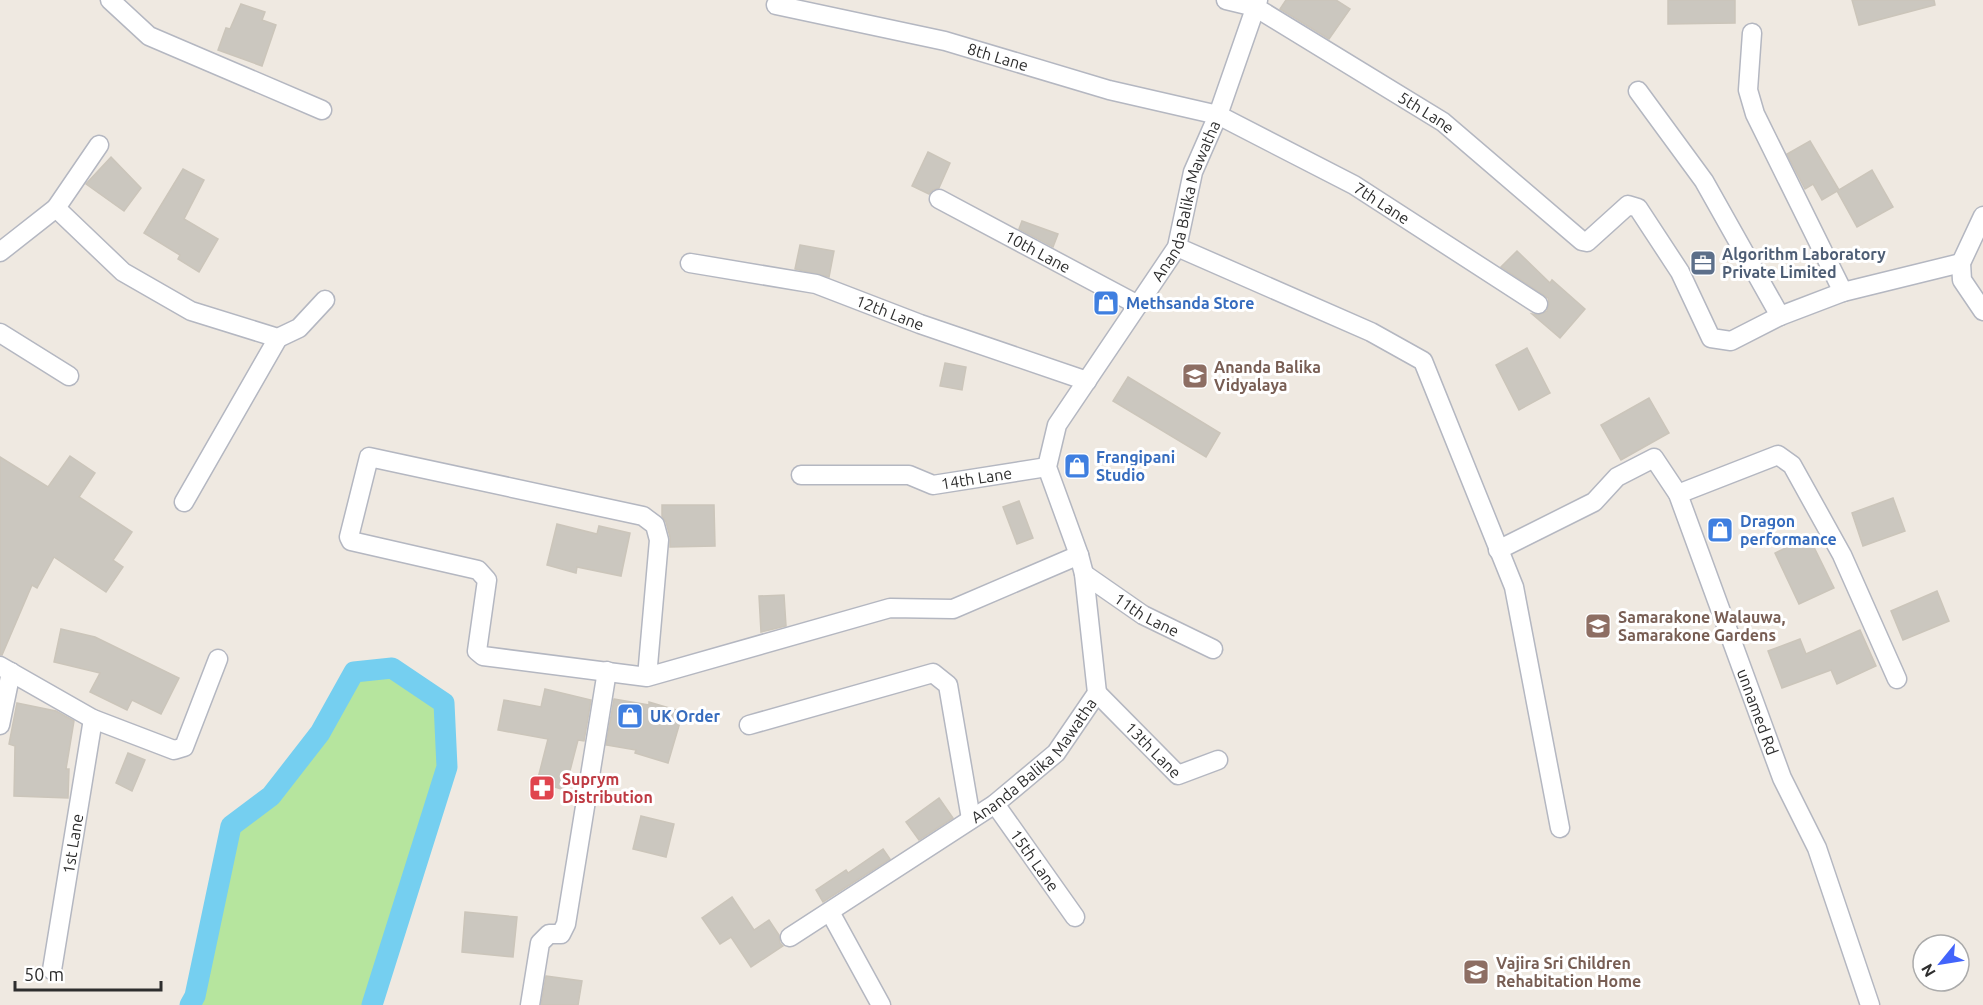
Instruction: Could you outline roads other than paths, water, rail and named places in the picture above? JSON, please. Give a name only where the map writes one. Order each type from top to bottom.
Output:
[{"type":"street","points":[[110,0],[149,36],[322,110]]},
{"type":"street","name":"5th Lane","points":[[1226,0],[1256,4],[1443,122],[1582,241],[1587,242],[1628,205],[1638,208],[1680,272],[1711,338],[1731,341],[1780,316]]},
{"type":"street","name":"Ananda Balika Mawatha","points":[[790,937],[995,804],[1056,753],[1096,693],[1084,574],[1047,467],[1057,425],[1177,247],[1193,172],[1218,115],[1256,4]]},
{"type":"street","name":"8th Lane","points":[[776,5],[945,41],[1109,90],[1218,115]]},
{"type":"street","points":[[1752,33],[1748,90],[1755,114],[1843,292]]},
{"type":"street","points":[[1638,91],[1704,181],[1780,316],[1843,292],[1961,263]]},
{"type":"street","name":"7th Lane","points":[[1218,115],[1354,185],[1538,304]]},
{"type":"street","points":[[0,252],[56,208],[99,145]]},
{"type":"street","name":"10th Lane","points":[[939,199],[1138,305]]},
{"type":"street","points":[[56,208],[123,272],[152,289],[190,311],[278,338]]},
{"type":"street","points":[[1983,216],[1961,263],[1962,280],[1983,311]]},
{"type":"street","points":[[1177,247],[1371,332],[1423,362],[1514,587],[1560,828]]},
{"type":"street","name":"12th Lane","points":[[690,263],[816,284],[920,324],[1087,381]]},
{"type":"street","points":[[184,502],[278,338],[299,328],[325,300]]},
{"type":"street","points":[[0,333],[69,376]]},
{"type":"street","points":[[1678,494],[1778,455],[1792,465],[1842,555],[1897,679]]},
{"type":"street","points":[[647,677],[659,540],[655,525],[643,516],[369,458],[349,537],[351,541],[478,570],[483,574],[487,580],[477,651],[483,656],[647,677],[890,608],[953,609],[1079,555]]},
{"type":"street","name":"unnamed Rd","points":[[1498,550],[1594,502],[1617,477],[1654,458],[1678,494],[1782,778],[1817,848],[1870,1005]]},
{"type":"street","name":"14th Lane","points":[[801,475],[909,475],[933,485],[1047,467]]},
{"type":"street","name":"11th Lane","points":[[1084,574],[1143,615],[1213,649]]},
{"type":"street","points":[[0,725],[6,669],[93,719],[174,750],[184,747],[218,659]]},
{"type":"street","points":[[530,1005],[540,943],[549,934],[561,934],[566,924],[607,671]]},
{"type":"street","points":[[749,725],[933,673],[948,685],[971,819]]},
{"type":"street","name":"13th Lane","points":[[1096,693],[1178,775],[1218,760]]},
{"type":"street","name":"1st Lane","points":[[52,970],[93,719]]},
{"type":"street","name":"15th Lane","points":[[995,804],[1075,917]]},
{"type":"street","points":[[830,912],[881,1005]]},
{"type":"waterway","points":[[190,1005],[195,996],[231,826],[271,796],[320,733],[354,672],[392,668],[444,703],[447,767],[372,1005]]},
{"type":"place","name":"Algorithm Laboratory Private Limited","points":[[1703,263]]},
{"type":"place","name":"Methsanda Store","points":[[1106,303]]},
{"type":"place","name":"Ananda Balika Vidyalaya","points":[[1195,376]]},
{"type":"place","name":"Frangipani Studio","points":[[1077,466]]},
{"type":"place","name":"Dragon performance","points":[[1720,530]]},
{"type":"place","name":"Samarakone Walauwa, Samarakone Gardens","points":[[1598,626]]},
{"type":"place","name":"UK Order","points":[[630,716]]},
{"type":"place","name":"Suprym Distribution","points":[[542,788]]},
{"type":"place","name":"Vajira Sri Children Rehabitation Home","points":[[1476,972]]}]
